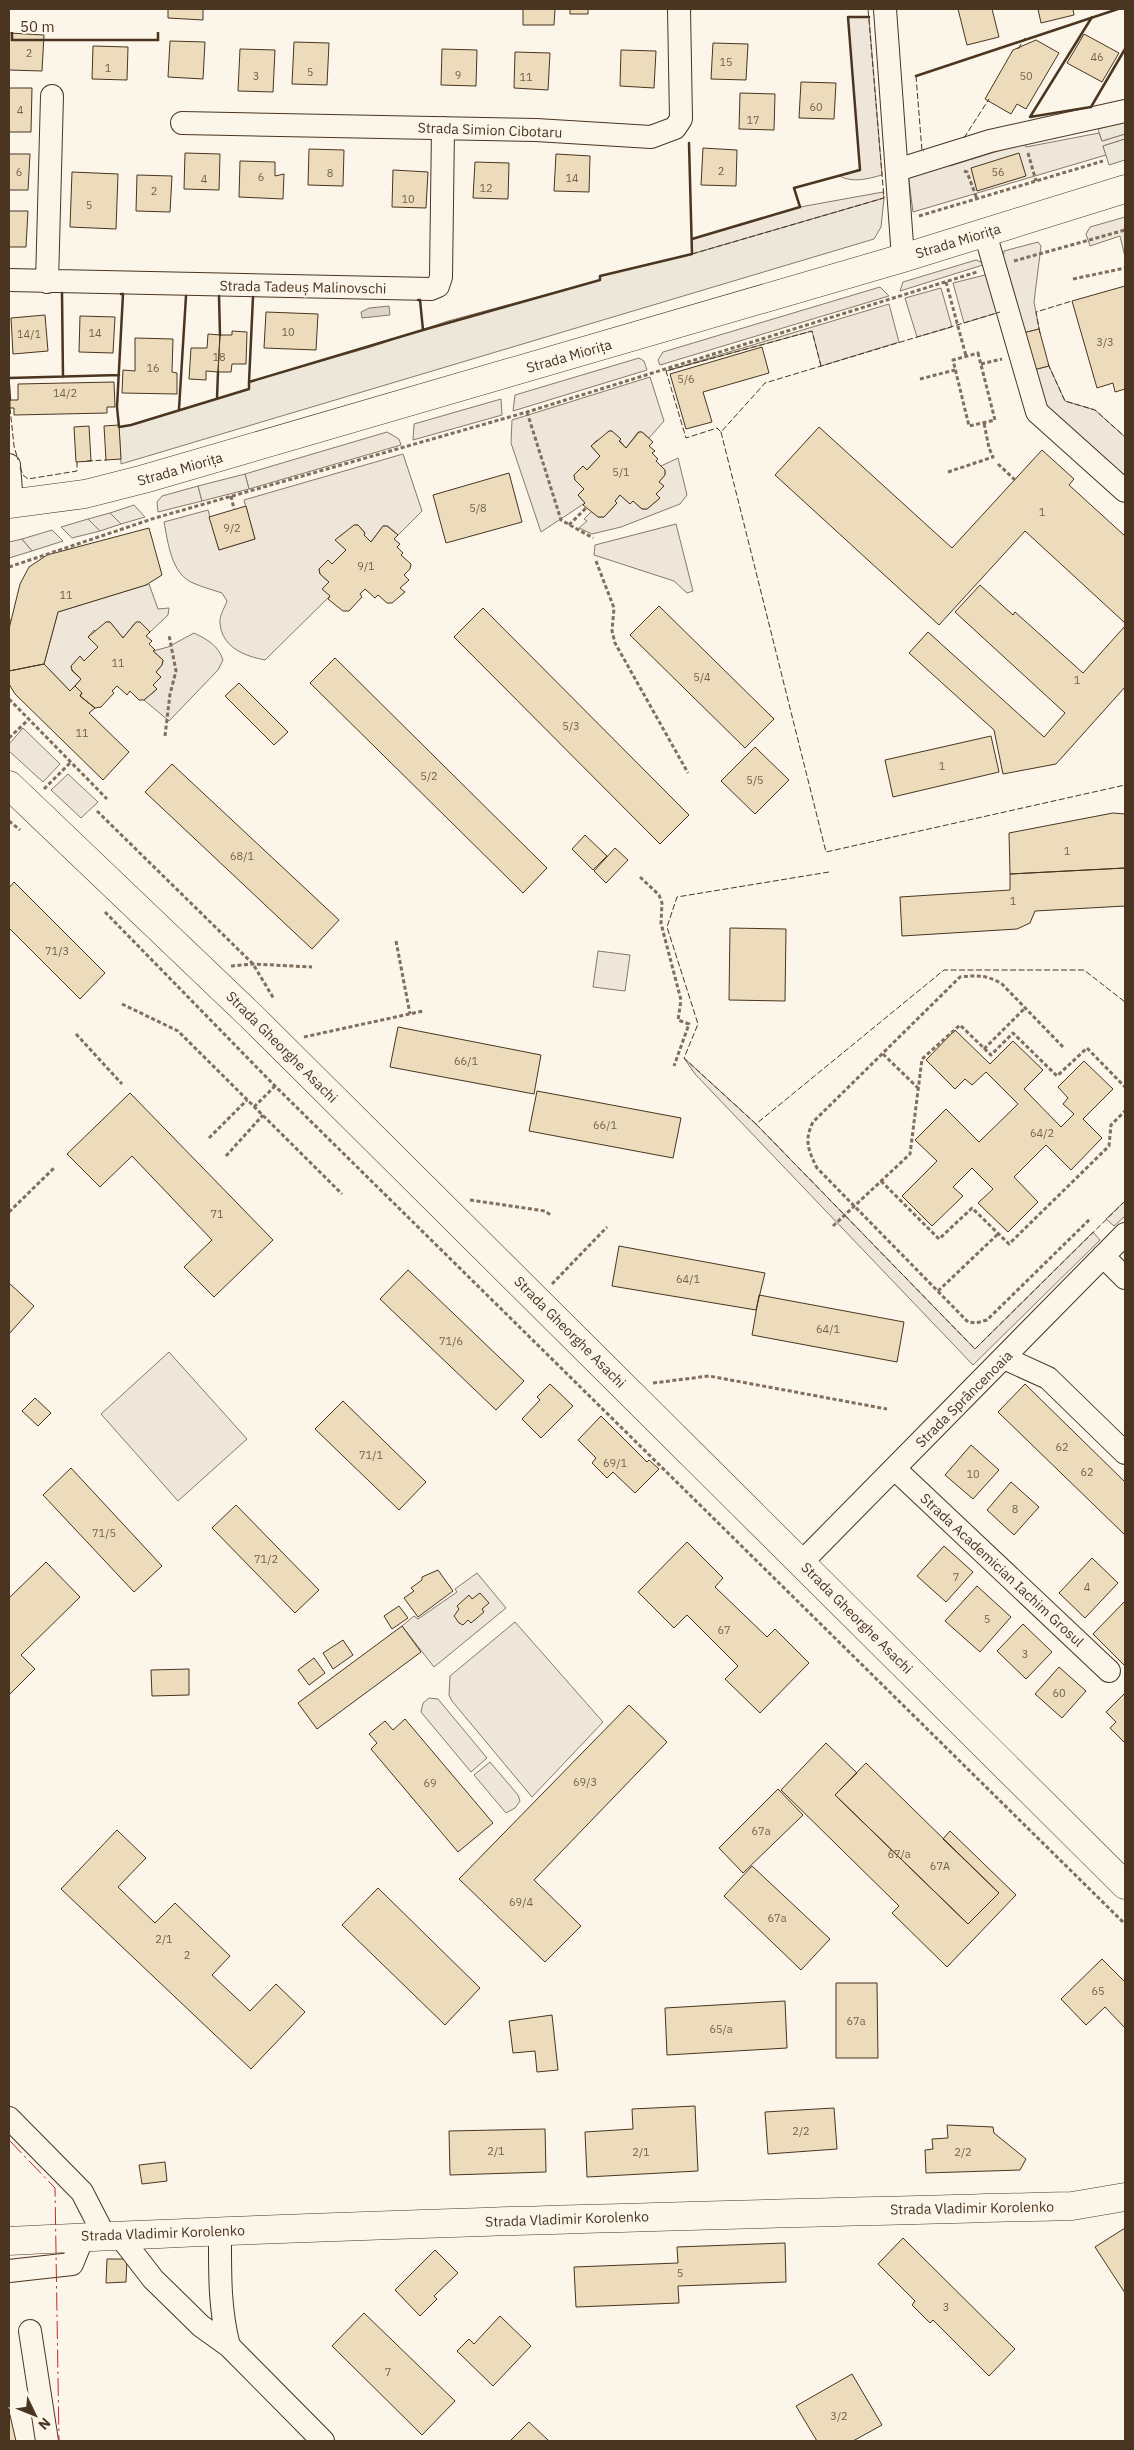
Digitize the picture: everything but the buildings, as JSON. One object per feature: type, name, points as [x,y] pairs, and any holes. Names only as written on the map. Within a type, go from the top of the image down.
[{"type":"main road","name":"Strada Miorița","points":[[10,504],[85,494],[144,479],[903,258],[1125,188]]},
{"type":"main road","name":"Strada Gheorghe Asachi","points":[[9,785],[178,944],[538,1299],[1125,1885]]},
{"type":"main road","name":"Strada Vladimir Korolenko","points":[[9,2241],[220,2231],[655,2216],[1072,2206],[1125,2197]]},
{"type":"street","name":"Strada Simion Cibotaru","points":[[182,123],[536,130],[651,137],[675,128],[681,119],[679,9]]},
{"type":"street","points":[[885,9],[903,258]]},
{"type":"street","points":[[47,282],[52,96]]},
{"type":"street","points":[[897,170],[990,141],[1125,111]]},
{"type":"street","name":"Strada Tadeuș Malinovschi","points":[[9,280],[431,289],[438,286],[441,276],[443,128]]},
{"type":"street","points":[[985,233],[1037,412],[1125,491]]},
{"type":"street","points":[[9,465],[10,504]]},
{"type":"street","name":"Strada Sprâncenoaia","points":[[802,1562],[1125,1234]]},
{"type":"street","points":[[1103,1256],[1125,1278]]},
{"type":"street","points":[[1004,1358],[1048,1378],[1125,1453]]},
{"type":"street","name":"Strada Academician Iachim Grosul","points":[[895,1469],[1109,1671]]},
{"type":"street","points":[[9,2118],[82,2192],[102,2236],[153,2279],[201,2326],[229,2346],[323,2441]]},
{"type":"street","points":[[220,2231],[220,2279],[224,2327],[229,2346]]},
{"type":"street","points":[[9,2271],[72,2264],[102,2236]]},
{"type":"street","points":[[30,2331],[47,2441]]},
{"type":"path","points":[[1022,134],[1036,181]]},
{"type":"path","points":[[938,157],[967,172],[977,199]]},
{"type":"path","points":[[900,222],[1103,161]]},
{"type":"path","points":[[9,567],[155,518],[527,412],[995,266],[1125,230]]},
{"type":"path","points":[[1073,279],[1125,268]]},
{"type":"path","points":[[946,282],[966,356]]},
{"type":"path","points":[[978,353],[995,420],[969,426],[953,360],[966,356],[978,353]]},
{"type":"path","points":[[920,380],[955,370]]},
{"type":"path","points":[[527,412],[561,520],[593,538]]},
{"type":"path","points":[[948,472],[994,458],[989,448],[984,423]]},
{"type":"path","points":[[998,464],[1015,480]]},
{"type":"path","points":[[231,496],[234,509]]},
{"type":"path","points":[[569,525],[586,508]]},
{"type":"path","points":[[596,560],[614,608],[612,631],[614,643],[688,773]]},
{"type":"path","points":[[164,736],[170,694],[176,671],[169,635]]},
{"type":"path","points":[[9,699],[107,799]]},
{"type":"path","points":[[9,738],[28,720]]},
{"type":"path","points":[[44,789],[70,763]]},
{"type":"path","points":[[96,811],[253,964],[274,999]]},
{"type":"path","points":[[9,821],[23,833]]},
{"type":"path","points":[[640,878],[661,898],[662,929],[681,1000],[678,1020],[690,1024],[674,1066]]},
{"type":"path","points":[[104,911],[275,1086],[1125,1924]]},
{"type":"path","points":[[396,941],[410,1014]]},
{"type":"path","points":[[225,966],[253,964],[312,967]]},
{"type":"path","points":[[1063,1048],[1002,984],[991,977],[974,975],[960,977],[813,1122],[807,1133],[806,1144],[817,1168],[968,1322],[976,1323],[986,1320],[1091,1218]]},
{"type":"path","points":[[122,1004],[178,1031],[342,1194]]},
{"type":"path","points":[[984,1049],[1025,1008]]},
{"type":"path","points":[[280,1045],[297,1039],[423,1012]]},
{"type":"path","points":[[833,1226],[910,1154],[922,1059],[960,1025],[991,1055],[1013,1033],[1057,1076],[1087,1048],[1125,1087]]},
{"type":"path","points":[[76,1034],[122,1084]]},
{"type":"path","points":[[883,1054],[918,1089]]},
{"type":"path","points":[[254,1107],[275,1086]]},
{"type":"path","points":[[209,1138],[247,1100]]},
{"type":"path","points":[[881,1181],[939,1239],[972,1208],[1009,1244],[1109,1146],[1111,1125],[1125,1111]]},
{"type":"path","points":[[226,1156],[263,1115]]},
{"type":"path","points":[[9,1212],[54,1168]]},
{"type":"path","points":[[461,1199],[545,1211],[552,1216]]},
{"type":"path","points":[[538,1299],[607,1227]]},
{"type":"path","points":[[938,1291],[998,1234]]},
{"type":"path","points":[[648,1384],[708,1376],[887,1409]]},
{"type":"shaded area","points":[[848,17],[869,17],[882,175],[860,180],[839,176],[860,169]]},
{"type":"shaded area","points":[[1125,121],[1125,134],[1102,141],[1098,129]]},
{"type":"shaded area","points":[[1099,133],[1102,141],[1125,134],[1125,139],[1103,146],[1106,155],[913,212],[908,173],[940,161],[950,166],[1024,143],[1026,147]]},
{"type":"shaded area","points":[[1125,139],[1125,160],[1109,165],[1103,146]]},
{"type":"shaded area","points":[[883,192],[884,198],[692,254],[692,239],[800,207]]},
{"type":"shaded area","points":[[884,198],[881,227],[874,239],[121,464],[119,427],[249,389],[249,382],[371,347],[448,321],[600,280],[600,276],[692,254]]},
{"type":"shaded area","points":[[1125,217],[1125,257],[1120,236],[1090,246],[1086,234],[1090,227]]},
{"type":"shaded area","points":[[1038,242],[1041,246],[1034,302],[1039,329],[1023,333],[1003,259],[1004,251]]},
{"type":"shaded area","points":[[976,260],[986,264],[900,291],[903,282]]},
{"type":"shaded area","points":[[989,274],[1000,312],[964,323],[953,283]]},
{"type":"shaded area","points":[[880,287],[889,296],[660,365],[658,360],[663,352]]},
{"type":"shaded area","points":[[941,288],[952,327],[917,337],[905,298]]},
{"type":"shaded area","points":[[889,304],[899,342],[821,366],[812,331],[666,371]]},
{"type":"shaded area","points":[[389,306],[390,315],[362,318],[361,312],[369,308]]},
{"type":"shaded area","points":[[639,358],[644,361],[647,370],[513,411],[515,395]]},
{"type":"shaded area","points":[[1049,366],[1065,401],[1095,410],[1125,437],[1125,484],[1045,411],[1033,370]]},
{"type":"shaded area","points":[[650,377],[664,421],[649,438],[642,432],[638,432],[626,448],[612,431],[609,431],[599,441],[597,440],[591,446],[600,456],[587,470],[583,466],[574,475],[575,480],[584,489],[578,495],[585,503],[541,532],[511,443],[512,420]]},
{"type":"shaded area","points":[[501,399],[502,415],[413,440],[414,424]]},
{"type":"shaded area","points":[[387,432],[399,439],[401,445],[249,489],[245,474]]},
{"type":"shaded area","points":[[403,454],[422,511],[398,535],[388,526],[383,526],[371,542],[358,525],[354,525],[344,535],[342,534],[336,540],[346,550],[332,564],[328,560],[319,569],[320,574],[329,582],[323,589],[330,596],[265,660],[242,653],[230,645],[225,639],[220,623],[227,601],[222,593],[193,583],[180,572],[175,565],[169,548],[164,522],[208,510],[219,550],[255,539],[244,500]]},
{"type":"shaded area","points":[[678,458],[687,495],[680,504],[621,527],[592,534],[579,528],[587,521],[584,519],[592,511],[598,517],[604,517],[617,503],[615,501],[620,495],[630,504],[633,501],[642,509],[647,509],[660,498],[656,494],[663,486],[659,482],[665,474],[665,470],[661,466]]},
{"type":"shaded area","points":[[245,474],[249,489],[202,501],[198,486]]},
{"type":"shaded area","points":[[198,486],[202,501],[158,512],[157,502],[162,496]]},
{"type":"shaded area","points":[[134,505],[145,517],[121,524],[110,513]]},
{"type":"shaded area","points":[[110,513],[121,524],[100,531],[88,519]]},
{"type":"shaded area","points":[[88,519],[100,531],[72,538],[61,527]]},
{"type":"shaded area","points":[[676,524],[693,591],[687,593],[674,581],[594,555],[595,545]]},
{"type":"shaded area","points":[[52,530],[63,541],[32,551],[22,539]]},
{"type":"shaded area","points":[[22,539],[32,551],[9,558],[9,542]]},
{"type":"shaded area","points":[[149,584],[158,609],[169,608],[168,615],[150,632],[139,622],[135,623],[123,638],[110,622],[106,622],[96,632],[94,630],[88,637],[98,647],[84,661],[80,657],[71,666],[72,671],[81,679],[70,691],[44,664],[58,612]]},
{"type":"shaded area","points":[[194,633],[212,644],[218,650],[223,660],[218,670],[169,721],[144,700],[157,689],[153,685],[156,672],[162,665],[163,660],[153,651],[168,647]]},
{"type":"shaded area","points":[[23,728],[60,764],[43,782],[9,751],[9,744]]},
{"type":"shaded area","points":[[68,774],[98,802],[81,818],[51,790]]},
{"type":"shaded area","points":[[598,951],[630,955],[625,991],[593,987]]},
{"type":"shaded area","points":[[684,1058],[756,1124],[975,1349],[1093,1232],[1100,1240],[973,1365],[695,1074]]},
{"type":"shaded area","points":[[1125,1201],[1125,1216],[1114,1226],[1106,1219]]},
{"type":"shaded area","points":[[169,1352],[247,1439],[178,1501],[101,1414]]},
{"type":"shaded area","points":[[477,1573],[506,1608],[434,1667],[402,1626],[414,1616],[418,1619],[457,1592],[455,1589]]},
{"type":"shaded area","points":[[515,1622],[603,1722],[532,1797],[449,1695],[450,1676]]},
{"type":"shaded area","points":[[429,1698],[438,1699],[487,1758],[471,1772],[421,1712],[423,1703]]},
{"type":"shaded area","points":[[490,1762],[518,1795],[520,1801],[515,1808],[506,1813],[474,1775]]},
{"type":"fence","points":[[692,254],[884,198],[868,9]]},
{"type":"fence","points":[[1018,49],[1025,38]]},
{"type":"fence","points":[[916,76],[922,151],[924,151]]},
{"type":"fence","points":[[964,138],[989,99]]},
{"type":"fence","points":[[1040,333],[1036,312],[1072,301]]},
{"type":"fence","points":[[821,366],[812,331],[666,371],[686,438],[717,428],[721,432],[765,383],[1000,312]]},
{"type":"fence","points":[[1048,364],[1065,401],[1095,410],[1125,437]]},
{"type":"fence","points":[[10,408],[14,446],[18,460]]},
{"type":"fence","points":[[721,432],[826,852],[1125,785]]},
{"type":"fence","points":[[87,461],[107,460]]},
{"type":"fence","points":[[20,467],[23,475],[28,479],[77,471],[77,462]]},
{"type":"fence","points":[[829,872],[677,897],[667,927],[698,1024],[684,1058],[756,1124],[944,970],[1084,970],[1125,1002]]},
{"type":"fence","points":[[756,1124],[975,1349],[1125,1201]]},
{"type":"wall","points":[[916,76],[1118,9]]},
{"type":"wall","points":[[692,239],[800,207],[794,188],[860,170],[848,17],[869,17]]},
{"type":"wall","points":[[1092,17],[1030,117],[1091,107],[1125,49]]},
{"type":"wall","points":[[423,330],[600,280],[600,276],[692,254],[689,143]]},
{"type":"wall","points":[[62,293],[63,377]]},
{"type":"wall","points":[[119,427],[117,407],[123,294],[121,294]]},
{"type":"wall","points":[[179,409],[186,296]]},
{"type":"wall","points":[[219,296],[220,335]]},
{"type":"wall","points":[[249,382],[253,297]]},
{"type":"wall","points":[[119,427],[249,389],[249,382],[423,330],[420,300],[418,300]]},
{"type":"wall","points":[[217,398],[218,372]]},
{"type":"wall","points":[[9,378],[119,375]]},
{"type":"wall","points":[[9,385],[10,400]]},
{"type":"power","points":[[9,2140],[55,2188],[59,2441]]}]
